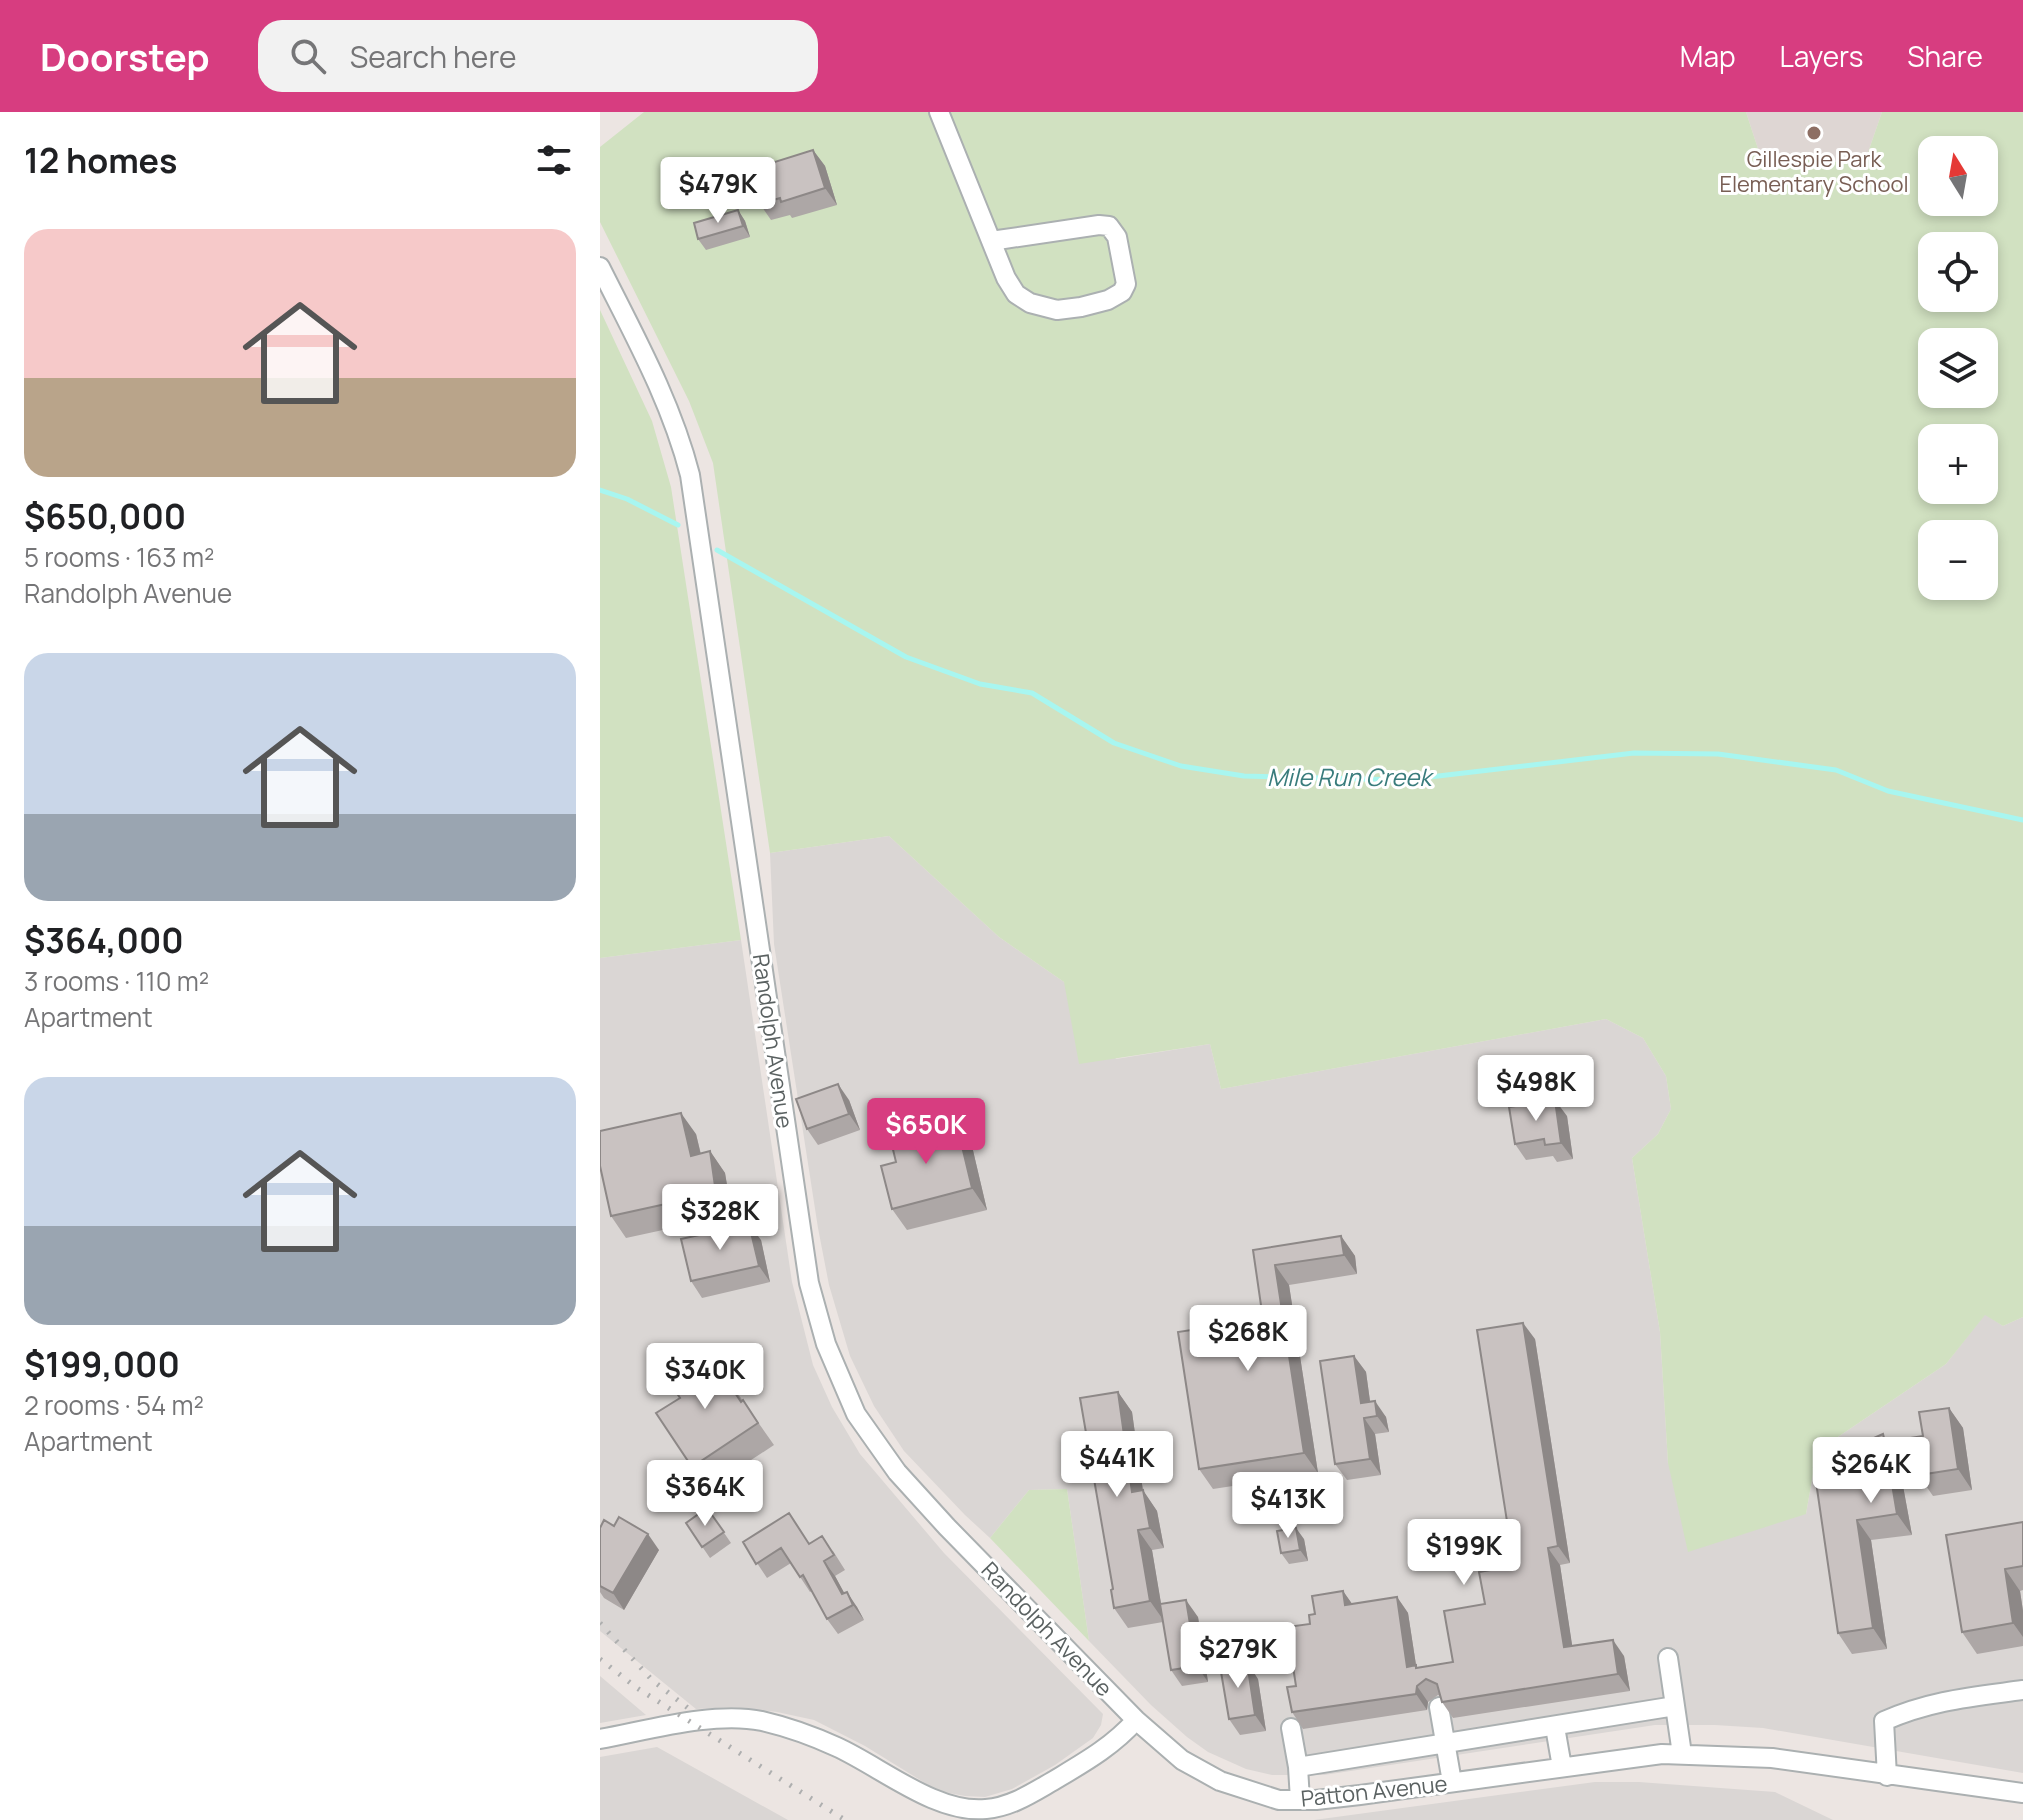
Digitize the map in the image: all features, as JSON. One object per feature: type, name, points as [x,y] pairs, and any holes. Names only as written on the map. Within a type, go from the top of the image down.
[{"type":"street","points":[[939,112],[991,241],[1006,278],[1016,294],[1030,303],[1057,310],[1108,300],[1122,292],[1126,284],[1117,237],[1109,226],[991,241]]},
{"type":"street","name":"Randolph Avenue","points":[[600,267],[659,383],[690,475],[809,1283],[826,1344],[856,1414],[897,1472],[1136,1720]]},
{"type":"street","points":[[1668,1658],[1682,1754]]},
{"type":"street","points":[[1887,1776],[1884,1721],[1935,1702],[2023,1690]]},
{"type":"street","points":[[1298,1767],[1675,1706]]},
{"type":"street","points":[[1439,1707],[1452,1782]]},
{"type":"street","points":[[600,1739],[705,1721],[761,1721],[838,1747],[937,1800],[962,1808],[986,1810],[1013,1803],[1063,1774],[1117,1741],[1136,1720]]},
{"type":"street","name":"Patton Avenue","points":[[1136,1720],[1182,1760],[1220,1781],[1279,1800],[1346,1797],[1662,1754],[1772,1758],[2023,1793]]},
{"type":"street","points":[[1555,1727],[1562,1767]]},
{"type":"street","points":[[1291,1728],[1300,1800]]},
{"type":"shaded area","name":"Gillespie Park Elementary School","points":[[1746,112],[1882,112],[1864,164],[1760,155]]},
{"type":"shaded area","points":[[889,836],[999,937],[1064,982],[1116,1059],[1210,1044],[1221,1089],[1606,1019],[1643,1038],[1666,1076],[1671,1109],[1658,1134],[1632,1158],[1660,1332],[1668,1463],[1806,1514],[1817,1451],[1946,1364],[1985,1314],[2003,1326],[2023,1317],[2023,1773],[1763,1728],[1715,1725],[1655,1725],[1324,1775],[1272,1775],[1246,1769],[1208,1752],[1187,1737],[1089,1641],[1067,1489],[1029,1490],[990,1538],[904,1451],[874,1406],[850,1356],[829,1285],[818,1228],[774,944],[770,853]]},
{"type":"shaded area","points":[[741,940],[792,1282],[813,1365],[832,1407],[860,1454],[944,1553],[1103,1714],[1093,1738],[1055,1765],[1012,1789],[985,1797],[938,1791],[865,1746],[814,1720],[733,1707],[696,1709],[600,1631],[600,958]]},
{"type":"shaded area","points":[[600,1676],[646,1715],[600,1723]]},
{"type":"shaded area","points":[[657,1747],[788,1820],[600,1820],[600,1757]]},
{"type":"shaded area","points":[[1595,1782],[1639,1782],[1775,1792],[1833,1820],[1314,1820]]},
{"type":"green space","points":[[644,112],[1746,112],[1760,155],[1864,164],[1882,112],[2023,112],[2023,1317],[2003,1326],[1985,1315],[1946,1364],[1817,1451],[1806,1514],[1688,1552],[1668,1463],[1660,1332],[1632,1158],[1658,1134],[1671,1109],[1666,1076],[1643,1038],[1606,1019],[1221,1089],[1210,1044],[1079,1064],[1064,982],[999,937],[889,836],[770,853],[713,463],[689,401],[600,222],[600,147]]},
{"type":"green space","points":[[600,310],[652,421],[671,487],[741,940],[600,958]]},
{"type":"green space","points":[[1067,1489],[1089,1641],[990,1538],[1029,1490]]},
{"type":"building","points":[[813,150],[825,188],[781,202],[780,198],[760,204],[749,170]]},
{"type":"building","points":[[738,210],[743,226],[698,239],[694,223]]},
{"type":"building","points":[[838,1084],[849,1114],[807,1129],[796,1099]]},
{"type":"building","points":[[1555,1100],[1561,1143],[1545,1145],[1544,1139],[1515,1144],[1509,1107]]},
{"type":"building","points":[[681,1113],[691,1156],[710,1151],[716,1193],[611,1216],[600,1166],[600,1131]]},
{"type":"building","points":[[956,1121],[972,1188],[892,1209],[881,1166],[896,1162],[890,1137]]},
{"type":"building","points":[[749,1224],[759,1266],[691,1281],[681,1239]]},
{"type":"building","points":[[1341,1236],[1344,1255],[1275,1265],[1304,1453],[1199,1469],[1178,1332],[1263,1319],[1253,1250]]},
{"type":"building","points":[[1523,1323],[1558,1546],[1548,1548],[1564,1647],[1613,1640],[1618,1674],[1442,1702],[1437,1684],[1426,1679],[1417,1686],[1416,1694],[1292,1712],[1287,1687],[1296,1686],[1287,1627],[1310,1624],[1309,1615],[1315,1614],[1312,1596],[1343,1591],[1345,1605],[1397,1597],[1407,1667],[1416,1665],[1416,1668],[1453,1662],[1444,1611],[1485,1604],[1479,1572],[1514,1566],[1477,1330]]},
{"type":"building","points":[[705,1347],[758,1423],[692,1467],[656,1413],[680,1398],[671,1384],[692,1371],[685,1360]]},
{"type":"building","points":[[1354,1356],[1361,1403],[1375,1401],[1377,1416],[1364,1418],[1370,1459],[1335,1464],[1320,1361]]},
{"type":"building","points":[[1118,1392],[1132,1492],[1143,1490],[1150,1528],[1138,1530],[1150,1601],[1114,1608],[1080,1398]]},
{"type":"building","points":[[1949,1408],[1958,1469],[1919,1475],[1917,1462],[1889,1466],[1897,1514],[1857,1520],[1873,1628],[1838,1633],[1814,1468],[1844,1463],[1842,1452],[1883,1434],[1885,1442],[1923,1436],[1919,1412]]},
{"type":"building","points":[[707,1508],[724,1532],[702,1547],[686,1523]]},
{"type":"building","points":[[789,1513],[809,1544],[822,1536],[834,1555],[824,1561],[842,1594],[847,1592],[853,1605],[827,1619],[803,1575],[800,1577],[781,1548],[756,1564],[743,1542]]},
{"type":"building","points":[[619,1517],[648,1534],[613,1593],[600,1586],[600,1528],[604,1520],[614,1526]]},
{"type":"building","points":[[2023,1522],[2023,1566],[2005,1569],[2013,1623],[1962,1632],[1946,1535]]},
{"type":"building","points":[[1296,1528],[1300,1550],[1281,1553],[1277,1531]]},
{"type":"building","points":[[1186,1600],[1197,1666],[1171,1670],[1160,1604]]},
{"type":"building","points":[[1247,1662],[1255,1715],[1229,1719],[1220,1666]]},
{"type":"waterway","name":"Mile Run Creek","points":[[600,490],[627,499],[678,525]]},
{"type":"waterway","name":"Mile Run Creek","points":[[717,550],[906,657],[980,684],[1032,693],[1114,743],[1181,766],[1244,776],[1404,780],[1634,753],[1718,754],[1836,770],[1888,791],[2023,820]]},
{"type":"railway","points":[[600,1623],[652,1680],[693,1712]]},
{"type":"railway","points":[[600,1659],[637,1688],[845,1820]]},
{"type":"place","name":"Gillespie Park Elementary School","points":[[1814,133]]}]
